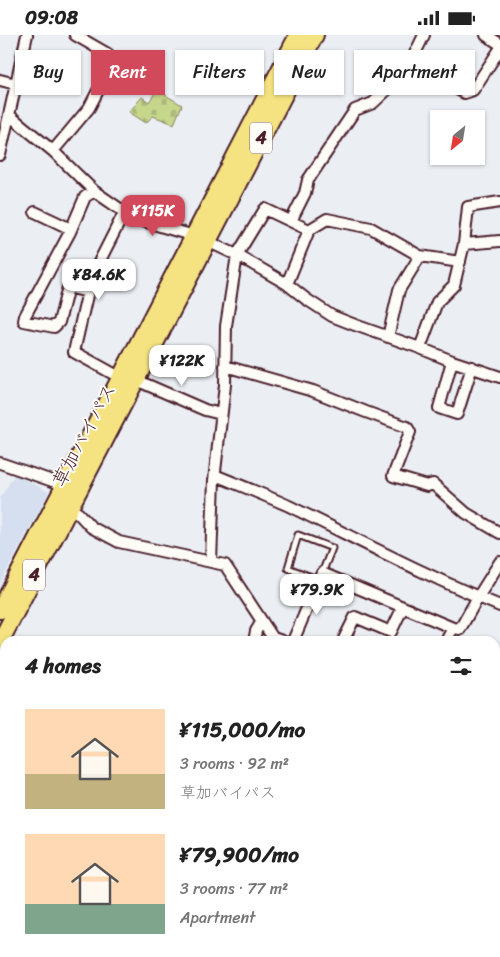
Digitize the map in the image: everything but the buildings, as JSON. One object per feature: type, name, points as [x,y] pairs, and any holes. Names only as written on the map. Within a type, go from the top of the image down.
[{"type":"highway","name":"草加バイパス","points":[[201,239],[298,35]]},
{"type":"highway","name":"草加バイパス","points":[[3,636],[62,506],[201,239],[315,35]]},
{"type":"highway","name":"草加バイパス","points":[[0,610],[62,506],[64,485],[128,379]]},
{"type":"street","points":[[24,50],[27,35]]},
{"type":"street","points":[[53,151],[89,108],[112,64],[108,54],[75,35]]},
{"type":"street","points":[[291,221],[305,193],[308,180],[355,110],[372,103],[406,72],[424,35]]},
{"type":"street","points":[[486,35],[500,45]]},
{"type":"street","points":[[475,87],[500,49]]},
{"type":"street","points":[[0,79],[15,84]]},
{"type":"street","points":[[0,155],[15,88]]},
{"type":"street","points":[[9,115],[53,151],[94,191],[133,218],[201,239],[236,255],[287,284],[332,316],[500,377]]},
{"type":"street","points":[[88,292],[68,287],[59,322],[54,327],[24,321],[71,229],[85,197],[94,191]]},
{"type":"street","points":[[420,348],[438,302],[454,285],[464,244],[468,207],[500,202]]},
{"type":"street","points":[[211,561],[215,475],[225,385],[226,326],[236,255],[265,209],[309,230]]},
{"type":"street","points":[[35,212],[71,229]]},
{"type":"street","points":[[124,213],[91,278],[74,352],[128,379],[205,410],[222,414]]},
{"type":"street","points":[[287,284],[309,230],[327,219],[371,227],[420,256],[460,262]]},
{"type":"street","points":[[464,244],[500,241]]},
{"type":"street","points":[[388,337],[399,290],[420,256]]},
{"type":"street","points":[[452,361],[439,409],[457,414],[472,367]]},
{"type":"street","points":[[225,365],[313,391],[407,427],[410,432],[393,476],[427,486],[433,484],[466,513],[499,530]]},
{"type":"street","points":[[0,463],[64,485]]},
{"type":"street","points":[[215,475],[287,505],[362,543],[500,606]]},
{"type":"street","points":[[62,506],[78,513],[90,527],[119,543],[225,565],[272,636]]},
{"type":"street","points":[[295,636],[320,577],[460,629],[478,597],[496,578],[500,562]]},
{"type":"street","points":[[346,636],[355,617],[391,632],[403,607]]},
{"type":"street","points":[[255,636],[262,621]]},
{"type":"street","points":[[449,636],[453,628]]},
{"type":"lane","points":[[298,535],[332,547],[320,577],[288,568],[298,535]]},
{"type":"shaded area","points":[[15,474],[49,492],[0,584],[0,498]]},
{"type":"green space","points":[[154,95],[165,95],[182,105],[174,124],[153,116],[146,123],[129,112],[142,97],[149,102]]}]
